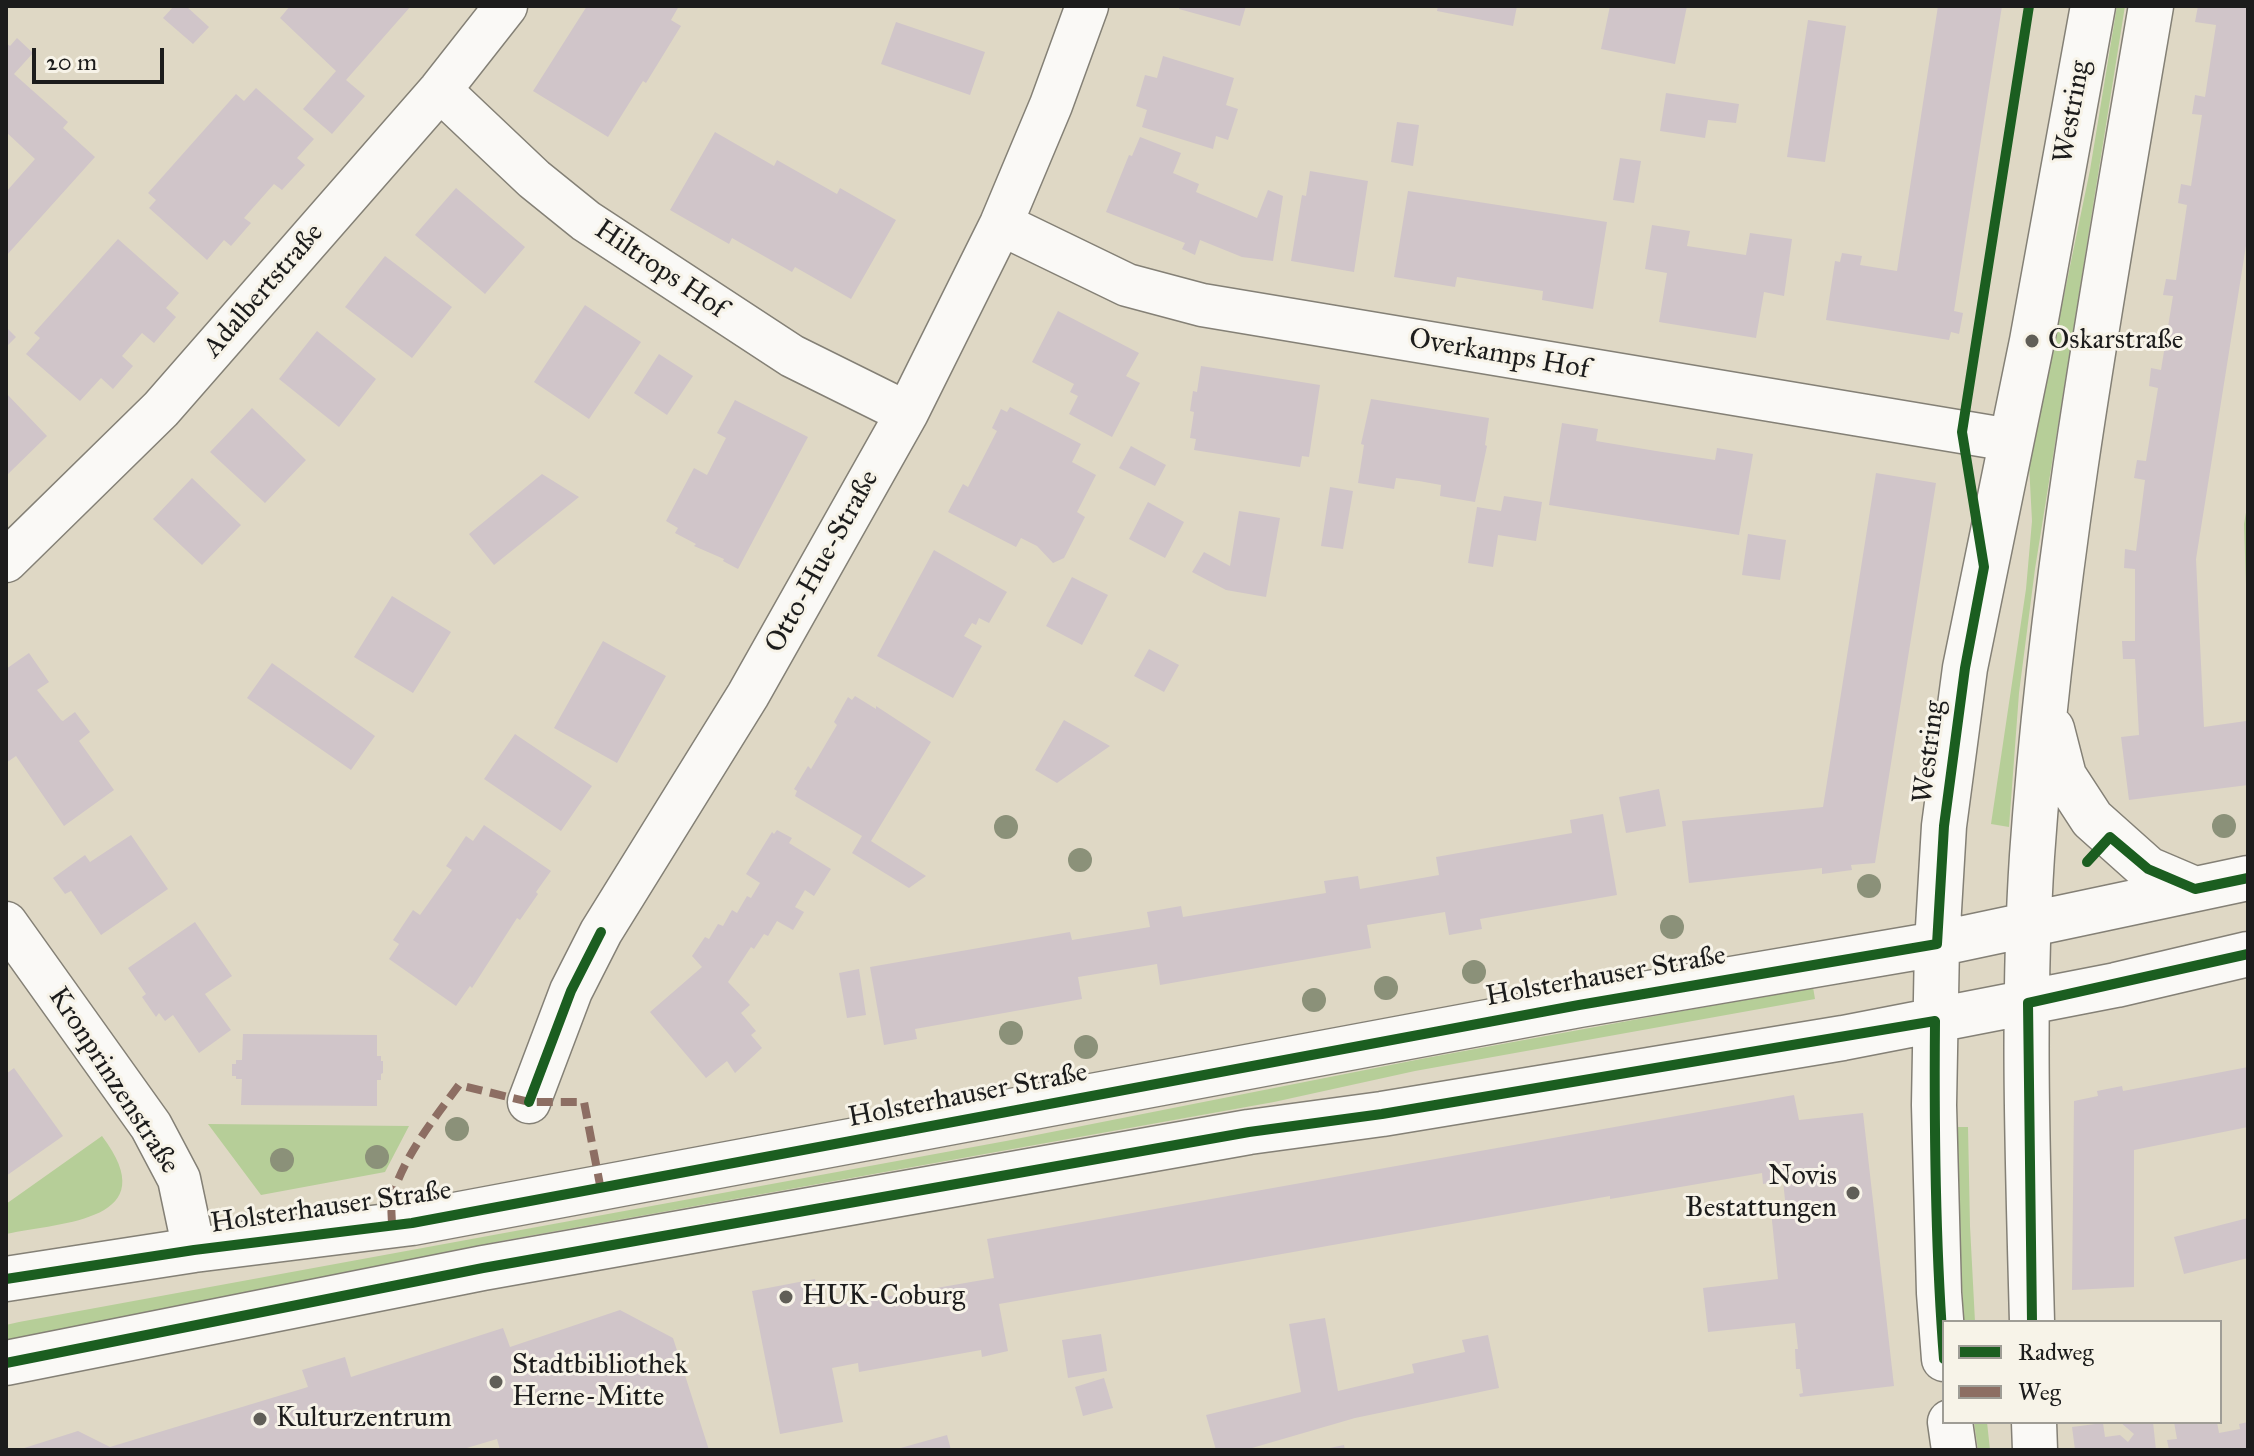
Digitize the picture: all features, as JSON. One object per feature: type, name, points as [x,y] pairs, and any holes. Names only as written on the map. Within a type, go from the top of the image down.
[{"type":"main road","name":"Westring","points":[[1942,1320],[1935,1178],[1935,1021],[1944,826],[1965,668],[2032,341],[2093,6]]},
{"type":"main road","points":[[2032,1320],[2028,1003],[2032,858],[2045,704],[2077,443],[2151,6]]},
{"type":"main road","points":[[2045,704],[2064,776],[2092,819],[2148,869],[2195,889]]},
{"type":"main road","name":"Holsterhauser Straße","points":[[6,1279],[194,1250],[412,1223],[1534,1013],[1937,944],[2248,878]]},
{"type":"main road","points":[[6,1363],[483,1268],[1233,1134],[1460,1101],[1935,1021],[2248,954]]},
{"type":"main road","points":[[1950,1424],[1954,1450]]},
{"type":"main road","points":[[2034,1424],[2035,1450]]},
{"type":"street","name":"Adalbertstraße","points":[[6,561],[161,409],[440,90],[506,6]]},
{"type":"street","name":"Otto-Hue-Straße","points":[[529,1102],[571,991],[601,932],[748,695],[907,413],[1001,224],[1051,105],[1087,6]]},
{"type":"street","name":"Hiltrops Hof","points":[[440,90],[534,179],[586,221],[792,356],[907,413]]},
{"type":"street","name":"Overkamps Hof","points":[[1001,224],[1127,285],[1202,305],[2010,440]]},
{"type":"street","name":"Kronprinzenstraße","points":[[6,923],[151,1126],[179,1179],[194,1250]]},
{"type":"green space","points":[[2117,6],[2125,6],[2035,569],[2019,693],[2009,827],[1991,824],[2026,589],[2032,521],[2029,464],[2090,170]]},
{"type":"green space","points":[[2248,501],[2248,644],[2244,524]]},
{"type":"green space","points":[[1813,987],[1815,999],[1415,1071],[1274,1102],[501,1241],[320,1281],[6,1343],[6,1325],[19,1322],[1006,1141],[1426,1058]]},
{"type":"green space","points":[[208,1124],[409,1126],[385,1172],[261,1195]]},
{"type":"green space","points":[[1957,1127],[1968,1127],[1975,1320],[1964,1320]]},
{"type":"green space","points":[[102,1136],[119,1164],[122,1185],[115,1201],[100,1212],[79,1220],[6,1234],[6,1204]]},
{"type":"green space","points":[[1974,1424],[1987,1424],[1990,1450],[1978,1450]]},
{"type":"building","points":[[174,6],[186,6],[209,27],[193,44],[163,18]]},
{"type":"building","points":[[290,6],[411,6],[346,80],[365,96],[332,134],[303,109],[336,71],[280,18]]},
{"type":"building","points":[[587,6],[679,6],[671,20],[681,26],[608,137],[533,91]]},
{"type":"building","points":[[1180,6],[1246,6],[1240,26],[1179,9]]},
{"type":"building","points":[[1438,6],[1517,6],[1513,26],[1437,11]]},
{"type":"building","points":[[1610,6],[1687,6],[1675,64],[1601,49]]},
{"type":"building","points":[[1938,6],[2002,6],[1954,311],[1963,313],[1959,334],[1951,332],[1949,340],[1826,320],[1835,261],[1840,262],[1842,253],[1862,256],[1860,265],[1897,271]]},
{"type":"building","points":[[2198,6],[2248,6],[2248,233],[2196,559],[2204,727],[2246,721],[2248,785],[2129,800],[2121,737],[2139,735],[2135,659],[2123,659],[2122,641],[2135,641],[2135,569],[2124,568],[2125,549],[2136,551],[2145,480],[2134,478],[2137,460],[2146,461],[2158,388],[2149,386],[2151,368],[2161,370],[2173,296],[2163,295],[2166,279],[2176,280],[2187,205],[2178,203],[2181,184],[2191,186],[2202,115],[2192,114],[2195,95],[2205,97],[2216,25],[2195,22]]},
{"type":"building","points":[[1808,20],[1846,26],[1825,162],[1787,157]]},
{"type":"building","points":[[896,22],[985,52],[970,95],[881,64]]},
{"type":"building","points":[[17,38],[33,53],[14,74],[68,122],[63,128],[95,157],[6,256],[6,192],[35,159],[6,132],[6,43],[10,46]]},
{"type":"building","points":[[1163,56],[1234,78],[1226,105],[1238,109],[1228,140],[1216,136],[1213,149],[1142,127],[1147,110],[1136,106],[1145,75],[1157,78]]},
{"type":"building","points":[[256,88],[314,139],[297,158],[305,165],[282,190],[274,184],[244,218],[251,223],[231,246],[224,240],[207,260],[149,208],[156,200],[148,193],[236,94],[244,101]]},
{"type":"building","points":[[1666,93],[1739,104],[1736,123],[1708,120],[1705,138],[1660,131]]},
{"type":"building","points":[[1397,122],[1419,125],[1413,166],[1391,162]]},
{"type":"building","points":[[715,132],[774,166],[777,160],[837,194],[840,188],[896,220],[851,299],[795,267],[792,272],[732,238],[729,244],[670,210]]},
{"type":"building","points":[[1140,137],[1181,153],[1173,173],[1199,184],[1196,192],[1257,218],[1268,190],[1283,196],[1273,261],[1242,257],[1200,240],[1195,255],[1182,249],[1185,243],[1106,212],[1129,155],[1132,156]]},
{"type":"building","points":[[1620,158],[1641,161],[1634,203],[1613,200]]},
{"type":"building","points":[[1310,171],[1368,181],[1354,272],[1291,261],[1302,195],[1306,196]]},
{"type":"building","points":[[456,188],[525,247],[485,294],[415,235]]},
{"type":"building","points":[[1408,191],[1607,222],[1593,309],[1542,300],[1543,291],[1457,277],[1455,287],[1394,277]]},
{"type":"building","points":[[1652,225],[1690,231],[1687,246],[1746,255],[1750,233],[1792,239],[1784,296],[1764,292],[1756,338],[1659,322],[1667,273],[1645,269]]},
{"type":"building","points":[[118,239],[179,293],[166,308],[176,317],[154,343],[142,333],[122,356],[133,366],[113,389],[101,378],[80,401],[26,354],[40,338],[34,333]]},
{"type":"building","points":[[385,256],[452,307],[412,358],[345,307]]},
{"type":"building","points":[[585,305],[641,342],[589,419],[534,382]]},
{"type":"building","points":[[1058,311],[1139,353],[1126,376],[1140,383],[1112,437],[1069,414],[1078,396],[1070,392],[1074,384],[1032,362]]},
{"type":"building","points":[[6,327],[16,337],[6,347]]},
{"type":"building","points":[[317,331],[376,379],[339,427],[279,379]]},
{"type":"building","points":[[659,354],[693,376],[667,415],[634,393]]},
{"type":"building","points":[[1201,366],[1320,385],[1309,457],[1302,456],[1300,467],[1194,450],[1196,439],[1190,438],[1194,412],[1190,411]]},
{"type":"building","points":[[6,393],[47,436],[6,476]]},
{"type":"building","points":[[1371,399],[1489,418],[1487,446],[1475,502],[1440,496],[1441,485],[1419,481],[1396,478],[1394,489],[1358,483],[1364,445],[1361,444]]},
{"type":"building","points":[[735,400],[808,437],[738,569],[694,546],[696,544],[675,533],[678,528],[666,521],[694,468],[707,475],[726,438],[717,433]]},
{"type":"building","points":[[1010,407],[1081,444],[1072,462],[1096,475],[1077,512],[1085,517],[1064,558],[1053,563],[1037,546],[1021,538],[1016,547],[948,512],[963,484],[968,487],[997,431],[992,428],[1001,409],[1007,412]]},
{"type":"building","points":[[252,408],[306,460],[265,503],[210,452]]},
{"type":"building","points":[[1562,423],[1598,429],[1596,441],[1656,451],[1715,460],[1717,448],[1753,454],[1739,535],[1549,505]]},
{"type":"building","points":[[1131,446],[1166,465],[1155,486],[1119,468]]},
{"type":"building","points":[[1876,473],[1936,483],[1875,863],[1851,865],[1852,870],[1822,874],[1822,868],[1689,883],[1682,821],[1823,807]]},
{"type":"building","points":[[542,474],[579,497],[494,565],[469,534]]},
{"type":"building","points":[[192,478],[241,525],[202,565],[153,519]]},
{"type":"building","points":[[1330,487],[1353,491],[1343,549],[1321,546]]},
{"type":"building","points":[[1504,496],[1542,502],[1536,541],[1498,535],[1493,567],[1468,563],[1477,507],[1501,511]]},
{"type":"building","points":[[1148,502],[1184,522],[1165,558],[1129,539]]},
{"type":"building","points":[[1239,511],[1280,518],[1266,597],[1226,590],[1192,572],[1204,552],[1230,566]]},
{"type":"building","points":[[1748,534],[1786,540],[1780,580],[1742,575]]},
{"type":"building","points":[[934,550],[1007,592],[989,623],[979,618],[964,636],[982,646],[953,698],[877,656]]},
{"type":"building","points":[[1072,577],[1108,595],[1082,645],[1046,626]]},
{"type":"building","points":[[392,596],[451,632],[413,693],[354,657]]},
{"type":"building","points":[[603,641],[666,676],[617,763],[554,728]]},
{"type":"building","points":[[1149,649],[1179,665],[1164,692],[1134,676]]},
{"type":"building","points":[[29,653],[49,682],[37,690],[61,720],[75,712],[90,732],[79,741],[114,790],[64,826],[16,756],[6,763],[6,669]]},
{"type":"building","points":[[272,663],[375,736],[351,770],[247,698]]},
{"type":"building","points":[[855,696],[931,742],[871,841],[926,876],[909,888],[852,853],[862,836],[795,796],[797,791],[794,789],[808,766],[811,769],[837,725],[834,722],[848,697],[852,700]]},
{"type":"building","points":[[1064,720],[1110,746],[1057,783],[1035,770]]},
{"type":"building","points":[[515,734],[592,786],[561,831],[484,779]]},
{"type":"building","points":[[1659,789],[1666,826],[1626,833],[1619,797]]},
{"type":"building","points":[[1603,814],[1617,895],[1480,919],[1482,929],[1449,935],[1445,912],[1367,925],[1371,948],[1160,985],[1157,964],[1078,977],[1082,999],[915,1029],[917,1039],[884,1045],[870,967],[1070,932],[1072,940],[1150,927],[1147,912],[1181,906],[1183,917],[1326,893],[1324,881],[1358,876],[1360,889],[1439,875],[1436,857],[1572,833],[1570,820]]},
{"type":"building","points":[[484,825],[551,871],[520,920],[517,918],[472,988],[470,986],[456,1006],[389,959],[399,944],[393,940],[413,910],[420,915],[452,870],[446,866],[466,836],[473,841]]},
{"type":"building","points":[[777,830],[792,838],[789,843],[831,869],[814,896],[805,890],[795,907],[804,912],[793,930],[777,921],[768,936],[764,934],[754,949],[751,947],[728,982],[750,1005],[741,1013],[756,1031],[751,1035],[762,1048],[735,1073],[727,1061],[706,1078],[650,1012],[702,967],[692,956],[705,937],[709,939],[718,924],[723,926],[732,910],[737,913],[747,896],[751,898],[760,883],[746,874],[772,832],[774,834]]},
{"type":"building","points":[[131,835],[168,889],[101,935],[71,891],[65,894],[53,878],[85,855],[90,862]]},
{"type":"building","points":[[195,922],[232,976],[205,994],[231,1030],[199,1053],[173,1015],[165,1021],[159,1013],[156,1017],[142,997],[146,994],[128,968]]},
{"type":"building","points":[[859,969],[866,1015],[847,1018],[839,973]]},
{"type":"building","points":[[243,1034],[377,1035],[377,1056],[381,1056],[383,1061],[383,1073],[381,1080],[377,1080],[377,1106],[241,1105],[242,1079],[232,1076],[232,1064],[242,1060]]},
{"type":"building","points":[[2248,1067],[2248,1127],[2134,1150],[2134,1287],[2072,1290],[2074,1101],[2098,1096],[2097,1091],[2122,1086],[2123,1091]]},
{"type":"building","points":[[14,1068],[63,1136],[6,1176],[6,1074]]},
{"type":"building","points":[[1794,1095],[1799,1120],[1863,1113],[1894,1386],[1800,1397],[1799,1394],[1803,1393],[1800,1369],[1796,1369],[1795,1349],[1798,1349],[1795,1323],[1708,1332],[1703,1288],[1778,1279],[1771,1211],[1786,1209],[1783,1181],[1763,1184],[1762,1173],[1610,1199],[1610,1196],[999,1304],[1008,1351],[982,1357],[981,1350],[859,1372],[858,1363],[832,1368],[843,1422],[780,1434],[752,1291],[815,1279],[821,1308],[994,1278],[987,1239]]},
{"type":"building","points":[[2248,1218],[2248,1258],[2184,1274],[2174,1237]]},
{"type":"building","name":"Stadtbibliothek Herne-Mitte","points":[[620,1310],[673,1338],[709,1450],[500,1450],[497,1439],[460,1450],[18,1450],[78,1431],[110,1447],[308,1387],[302,1370],[345,1357],[351,1377],[503,1328],[510,1347]]},
{"type":"building","points":[[1325,1318],[1338,1391],[1414,1373],[1412,1364],[1465,1352],[1462,1340],[1488,1335],[1499,1388],[1355,1418],[1245,1450],[1216,1450],[1206,1415],[1301,1392],[1289,1324]]},
{"type":"building","points":[[1101,1334],[1107,1371],[1068,1378],[1062,1340]]},
{"type":"building","points":[[1104,1378],[1113,1408],[1083,1416],[1075,1387]]},
{"type":"building","points":[[2248,1422],[2248,1450],[2169,1450],[2167,1440],[2177,1439],[2174,1424],[2217,1424],[2219,1433],[2240,1429],[2239,1424]]},
{"type":"building","points":[[2103,1424],[2105,1437],[2120,1435],[2128,1442],[2134,1434],[2122,1424],[2153,1424],[2156,1450],[2075,1450],[2072,1427]]},
{"type":"building","points":[[947,1435],[951,1450],[897,1450],[897,1449]]},
{"type":"building","points":[[1344,1445],[1345,1450],[1325,1450],[1325,1449]]},
{"type":"marked path","points":[[392,1226],[392,1198],[405,1164],[459,1085],[529,1102],[584,1102],[601,1190]]},
{"type":"cycle path","points":[[6,1279],[194,1250],[412,1223],[1579,1005],[1937,944],[1944,826],[1965,668],[1984,567],[1962,432],[2029,6]]},
{"type":"cycle path","points":[[2087,862],[2110,837],[2148,869],[2195,889],[2248,878]]},
{"type":"cycle path","points":[[529,1102],[571,991],[601,932]]},
{"type":"cycle path","points":[[2032,1320],[2028,1003],[2248,954]]},
{"type":"cycle path","points":[[6,1363],[483,1268],[1249,1132],[1382,1114],[1935,1021],[1936,1190],[1942,1325]]},
{"type":"place","name":"Oskarstraße","points":[[2032,341]]},
{"type":"place","name":"Novis Bestattungen","points":[[1853,1193]]},
{"type":"place","name":"HUK-Coburg","points":[[786,1297]]},
{"type":"place","name":"Stadtbibliothek Herne-Mitte","points":[[496,1382]]},
{"type":"place","name":"Kulturzentrum","points":[[260,1419]]}]
